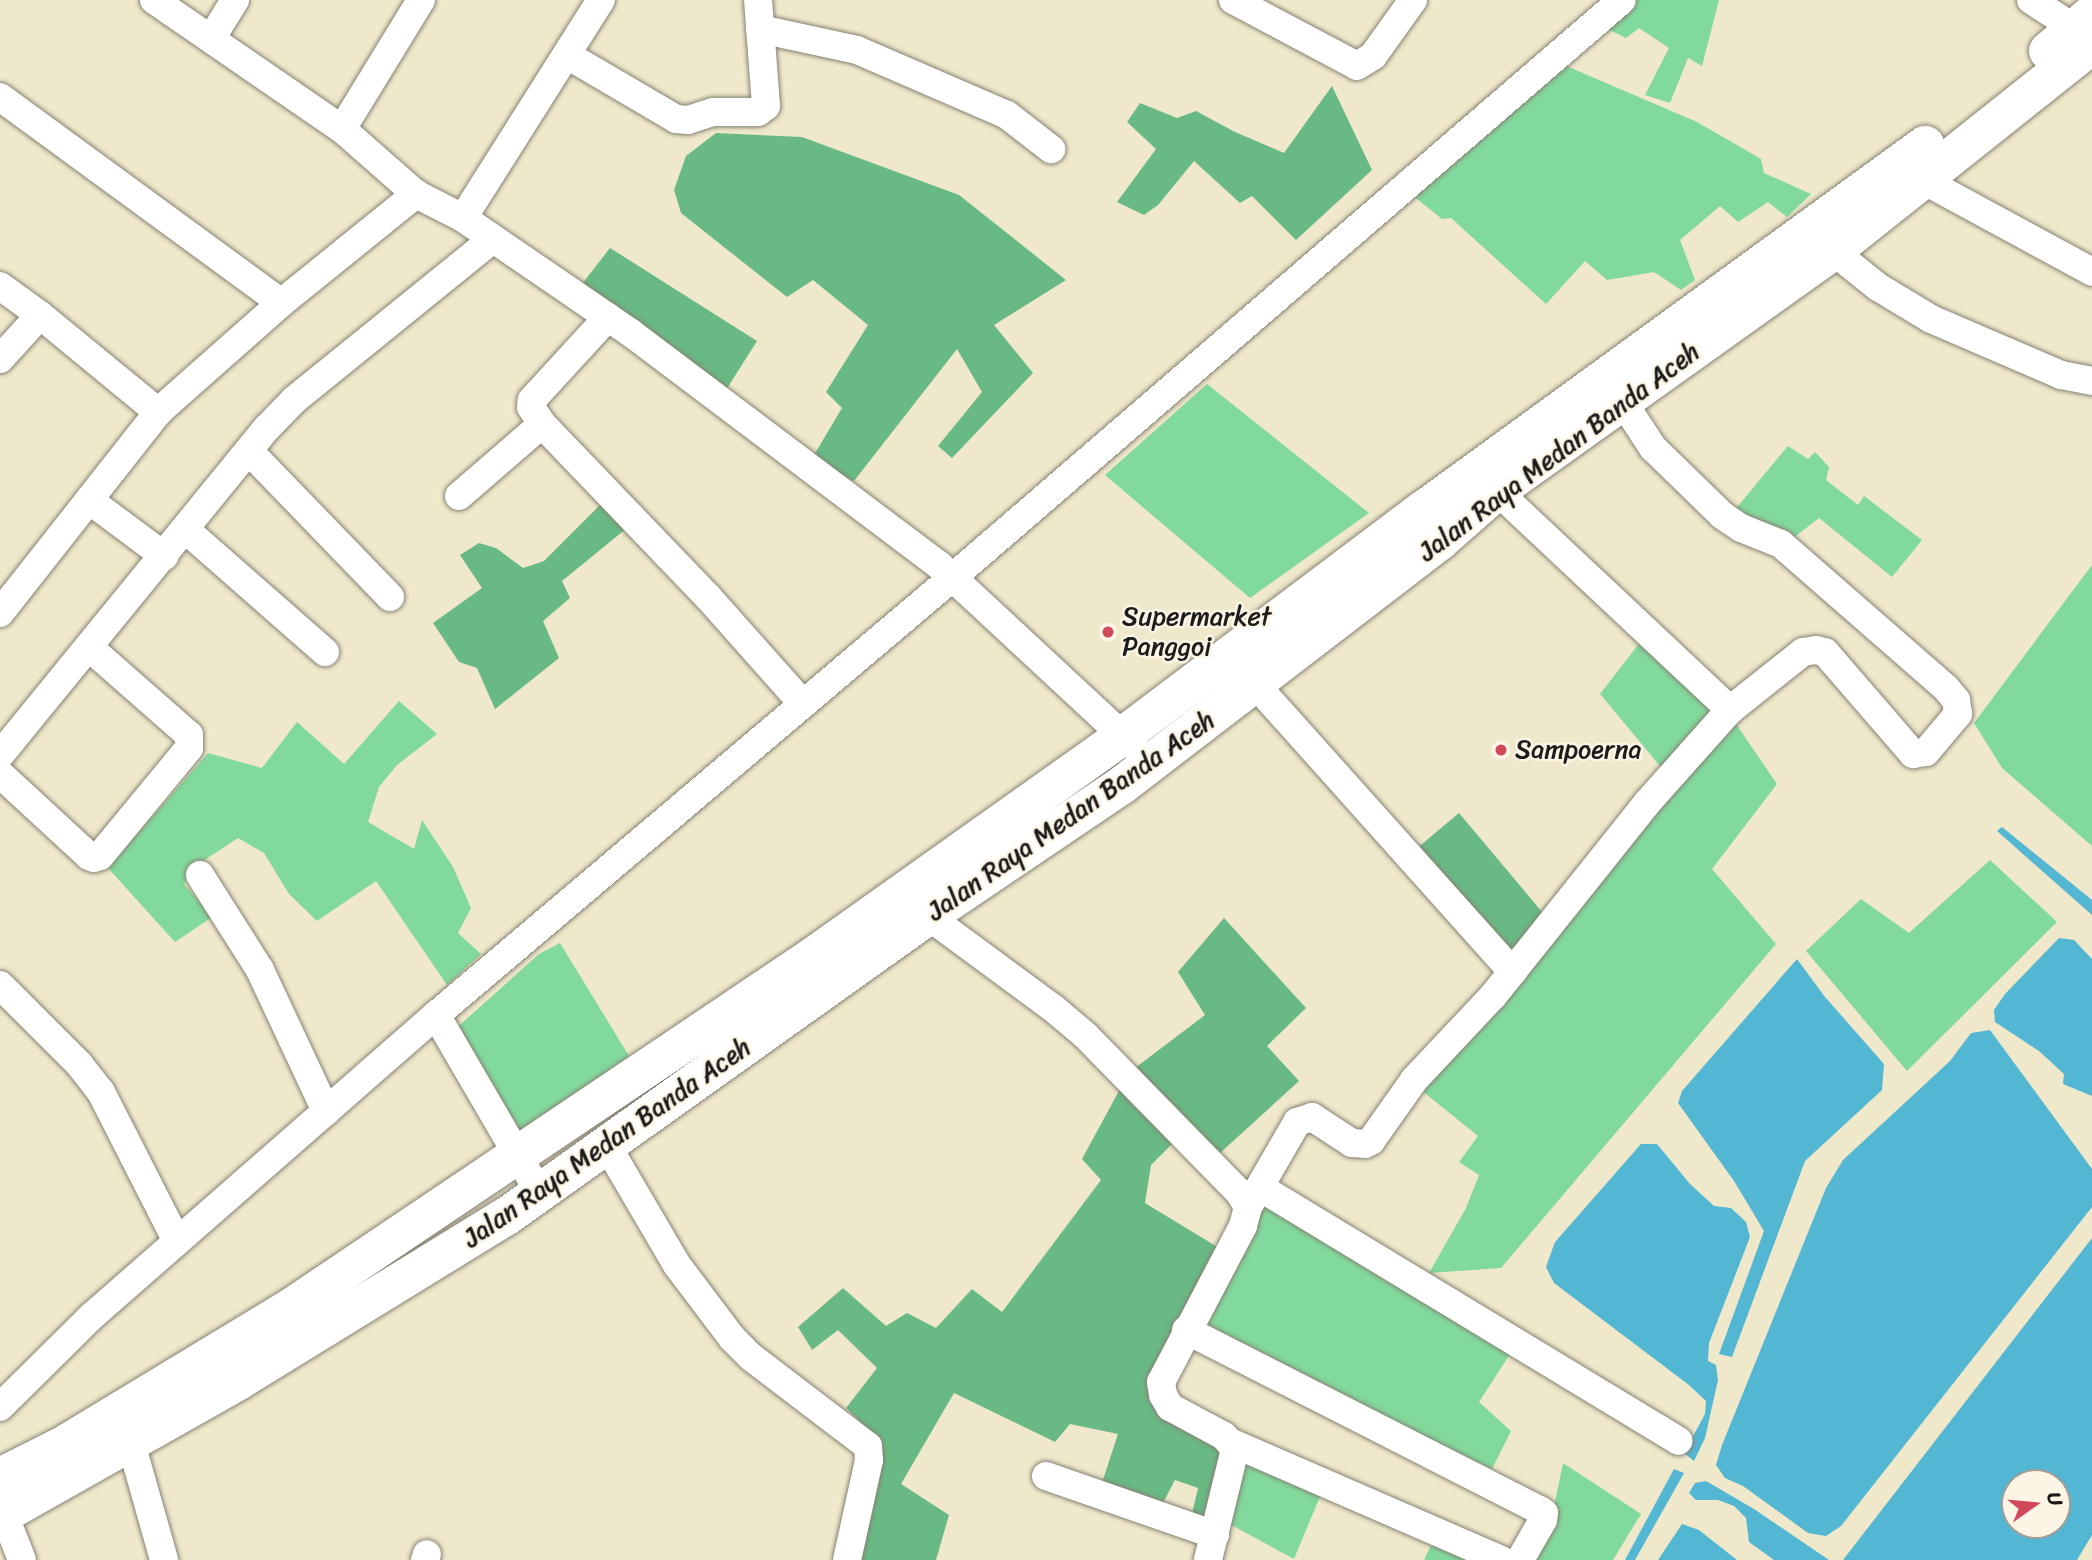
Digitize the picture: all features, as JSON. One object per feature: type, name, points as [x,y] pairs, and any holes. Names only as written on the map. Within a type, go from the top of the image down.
[{"type":"highway","name":"Jalan Raya Medan Banda Aceh","points":[[1,1503],[131,1443],[410,1278],[539,1192],[928,916],[1151,764],[1440,541],[1497,491],[1833,251],[1921,179],[2088,32]]},
{"type":"highway","name":"Jalan Raya Medan Banda Aceh","points":[[1,1503],[62,1446],[290,1308],[812,957],[1124,735],[1423,510],[1979,106],[2088,32]]},
{"type":"street","points":[[154,0],[342,129],[416,194],[463,218],[608,317],[953,577],[1124,735],[1151,764]]},
{"type":"street","points":[[211,39],[236,0]]},
{"type":"street","points":[[342,129],[421,0]]},
{"type":"street","points":[[463,218],[601,0]]},
{"type":"street","points":[[566,55],[676,119],[688,120],[713,112],[758,112],[766,106],[758,0]]},
{"type":"street","points":[[1233,0],[1357,66],[1373,56],[1413,0]]},
{"type":"street","points":[[2,1397],[92,1315],[436,1016],[953,577],[1622,0]]},
{"type":"street","points":[[2031,0],[2088,32]]},
{"type":"street","points":[[760,29],[826,41],[869,55],[1007,114],[1051,149]]},
{"type":"street","points":[[0,97],[281,303]]},
{"type":"street","points":[[1921,179],[2092,272]]},
{"type":"street","points":[[0,613],[158,412],[281,303],[416,194]]},
{"type":"street","points":[[0,755],[249,451],[294,400],[493,239]]},
{"type":"street","points":[[1833,251],[1878,287],[1931,319],[2061,375],[2092,381]]},
{"type":"street","points":[[0,286],[40,315],[158,412]]},
{"type":"street","points":[[0,359],[40,315]]},
{"type":"street","points":[[608,317],[532,400],[531,407],[542,424],[708,597],[803,704]]},
{"type":"street","points":[[1046,1476],[1211,1547],[1234,1449],[1224,1436],[1170,1407],[1163,1395],[1163,1375],[1242,1226],[1254,1198],[1297,1122],[1307,1116],[1352,1143],[1365,1144],[1371,1141],[1414,1080],[1513,972],[1647,803],[1730,710],[1803,652],[1825,652],[1913,754],[1926,752],[1958,714],[1959,707],[1946,688],[1884,631],[1781,544],[1741,528],[1722,515],[1653,448],[1623,402]]},
{"type":"street","points":[[459,496],[542,424]]},
{"type":"street","points":[[249,451],[390,597]]},
{"type":"street","points":[[1497,491],[1730,710]]},
{"type":"street","points":[[89,500],[164,555]]},
{"type":"street","points":[[186,530],[325,652]]},
{"type":"street","points":[[0,774],[94,858],[100,856],[189,748],[189,735],[89,647]]},
{"type":"street","points":[[1256,685],[1513,972]]},
{"type":"street","points":[[200,875],[260,970],[327,1111]]},
{"type":"street","points":[[928,916],[1053,1008],[1085,1035],[1239,1192],[1254,1198],[1678,1441]]},
{"type":"street","points":[[0,985],[79,1064],[101,1092],[177,1241]]},
{"type":"street","points":[[436,1016],[539,1192]]},
{"type":"street","points":[[606,1144],[677,1265],[732,1338],[751,1357],[868,1446],[869,1460],[847,1560]]},
{"type":"street","points":[[1186,1331],[1541,1510],[1544,1513],[1543,1520],[1520,1560]]},
{"type":"street","points":[[1230,1442],[1502,1560]]},
{"type":"street","points":[[131,1443],[164,1560]]},
{"type":"street","points":[[1,1503],[22,1560]]},
{"type":"green space","points":[[1628,0],[1719,0],[1702,66],[1688,58],[1670,103],[1645,95],[1669,48],[1639,28],[1626,38],[1599,25]]},
{"type":"green space","points":[[1564,65],[1697,122],[1761,159],[1764,173],[1811,194],[1787,217],[1768,202],[1738,222],[1720,206],[1680,240],[1695,280],[1681,290],[1654,272],[1607,280],[1585,261],[1546,304],[1451,218],[1442,219],[1411,194]]},
{"type":"green space","points":[[1332,86],[1372,170],[1296,240],[1252,196],[1240,203],[1194,161],[1158,205],[1144,215],[1117,202],[1156,149],[1127,122],[1140,103],[1177,118],[1196,111],[1235,132],[1284,153]]},
{"type":"green space","points":[[716,133],[802,137],[959,195],[1066,280],[994,325],[1033,373],[952,458],[938,446],[982,392],[957,349],[854,481],[811,460],[842,408],[826,392],[868,325],[813,280],[787,297],[681,213],[674,190],[686,156]]},
{"type":"green space","points":[[610,248],[757,341],[726,390],[582,284]]},
{"type":"green space","points":[[1207,384],[1369,513],[1250,598],[1105,475]]},
{"type":"green space","points":[[1788,446],[1808,459],[1815,452],[1829,467],[1826,480],[1858,505],[1864,496],[1922,540],[1892,577],[1819,518],[1788,542],[1733,512]]},
{"type":"green space","points":[[603,502],[627,528],[562,581],[570,598],[543,621],[559,658],[495,709],[477,668],[459,662],[433,623],[482,588],[460,555],[479,543],[496,548],[523,568],[544,561]]},
{"type":"green space","points":[[2092,565],[2092,846],[2002,768],[1974,723]]},
{"type":"green space","points":[[1645,636],[1721,711],[1665,772],[1600,694]]},
{"type":"green space","points":[[399,701],[437,734],[397,765],[379,787],[368,822],[414,849],[422,820],[453,867],[471,908],[458,933],[481,954],[447,985],[376,881],[317,921],[289,894],[264,853],[238,838],[194,867],[184,884],[212,917],[175,942],[108,868],[208,753],[262,768],[297,722],[344,764]]},
{"type":"green space","points":[[1732,718],[1777,784],[1712,869],[1776,944],[1501,1268],[1429,1273],[1466,1208],[1479,1175],[1459,1162],[1478,1136],[1421,1090]]},
{"type":"green space","points":[[1459,813],[1548,919],[1503,957],[1414,851]]},
{"type":"green space","points":[[1990,860],[2057,922],[1907,1071],[1806,951],[1861,899],[1909,933]]},
{"type":"green space","points":[[1224,918],[1306,1008],[1267,1046],[1299,1081],[1219,1154],[1131,1071],[1205,1015],[1178,972]]},
{"type":"green space","points":[[560,943],[629,1056],[512,1136],[452,1032],[539,954]]},
{"type":"green space","points":[[1120,1089],[1177,1139],[1151,1165],[1145,1203],[1219,1248],[1154,1402],[1226,1449],[1213,1520],[1192,1514],[1198,1488],[1175,1480],[1162,1505],[1101,1486],[1118,1434],[1070,1424],[1055,1442],[954,1393],[901,1484],[949,1515],[936,1560],[854,1560],[879,1440],[846,1408],[877,1368],[838,1330],[812,1350],[798,1327],[843,1288],[886,1326],[907,1313],[936,1328],[972,1289],[1002,1312],[1101,1180],[1082,1159]]},
{"type":"green space","points":[[1263,1204],[1510,1354],[1479,1402],[1511,1431],[1492,1469],[1197,1326]]},
{"type":"green space","points":[[1244,1459],[1321,1494],[1294,1559],[1224,1521]]},
{"type":"green space","points":[[1563,1463],[1641,1514],[1613,1560],[1531,1560],[1553,1512]]},
{"type":"green space","points":[[1433,1541],[1474,1560],[1424,1560]]},
{"type":"water","points":[[2002,827],[2092,900],[2092,915],[1997,831]]},
{"type":"water","points":[[2059,938],[2074,940],[2092,959],[2092,1096],[2063,1084],[2064,1074],[2039,1051],[1995,1022],[1994,1010],[2005,994]]},
{"type":"water","points":[[1797,959],[1825,997],[1884,1064],[1882,1090],[1805,1161],[1732,1357],[1719,1354],[1764,1231],[1734,1181],[1678,1103],[1682,1091]]},
{"type":"water","points":[[1990,1030],[2092,1169],[2092,1207],[1841,1526],[1826,1536],[1808,1533],[1743,1486],[1725,1478],[1716,1465],[1722,1445],[1826,1188],[1843,1160],[1950,1061],[1971,1033]]},
{"type":"water","points":[[1641,1144],[1657,1144],[1690,1184],[1714,1206],[1731,1208],[1746,1222],[1750,1237],[1709,1343],[1708,1361],[1716,1365],[1718,1380],[1705,1438],[1694,1461],[1684,1453],[1705,1414],[1706,1401],[1689,1385],[1554,1283],[1546,1267],[1555,1242]]},
{"type":"water","points":[[2092,1238],[2092,1535],[2077,1560],[1843,1560]]},
{"type":"water","points":[[1674,1469],[1684,1473],[1635,1560],[1625,1560]]},
{"type":"water","points":[[1706,1481],[1754,1509],[1829,1560],[1774,1560],[1749,1542],[1746,1518],[1734,1506],[1718,1500],[1696,1500],[1689,1493],[1695,1483]]},
{"type":"water","points":[[1682,1524],[1699,1530],[1737,1560],[1658,1560]]},
{"type":"place","name":"Supermarket Panggoi","points":[[1108,632]]},
{"type":"place","name":"Sampoerna","points":[[1501,750]]}]
